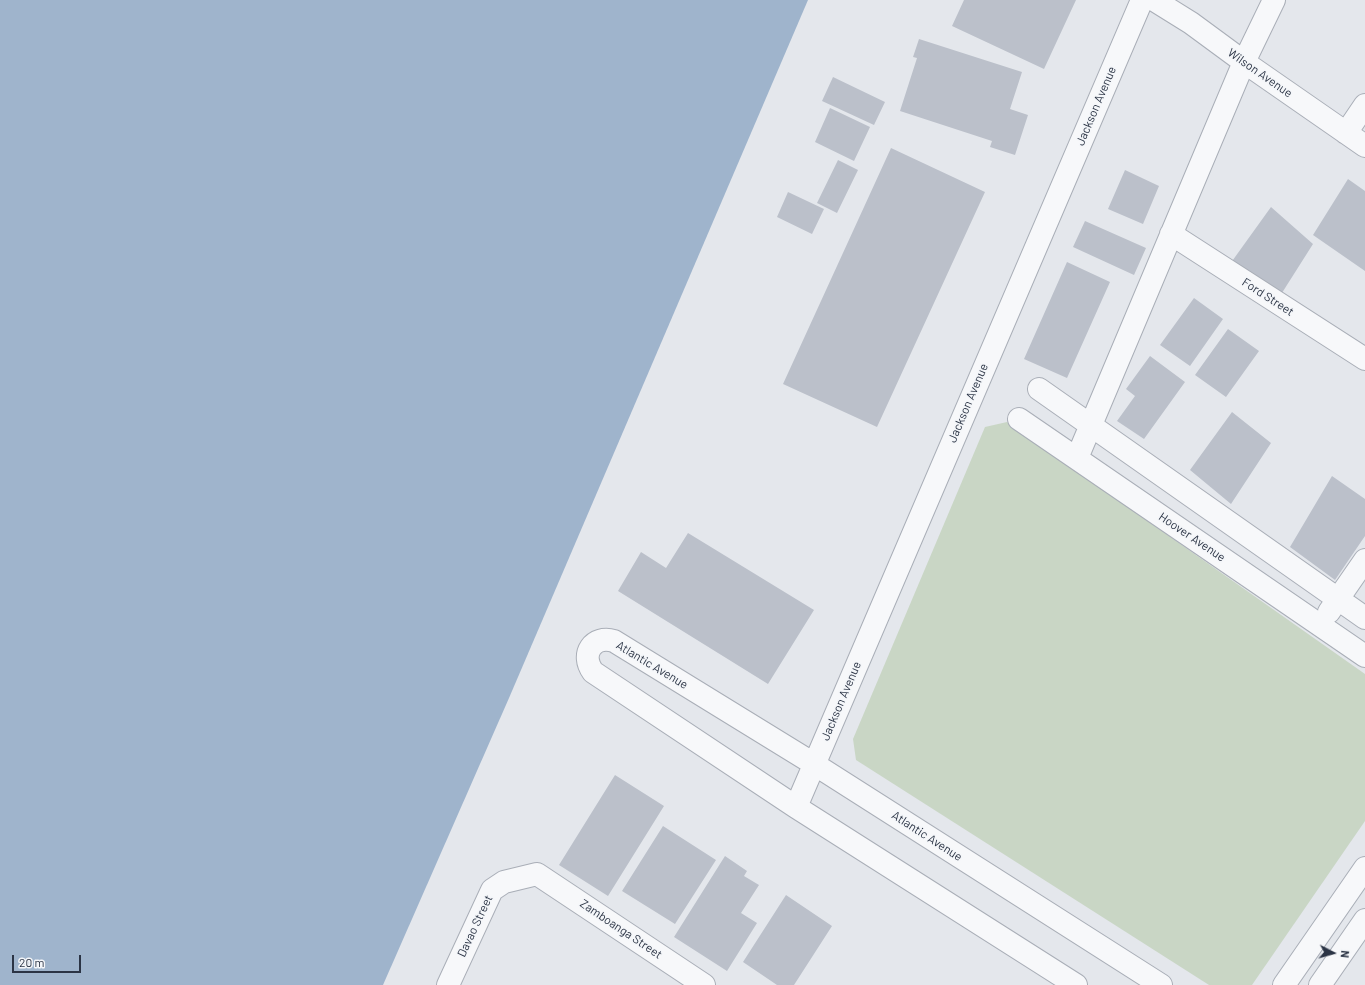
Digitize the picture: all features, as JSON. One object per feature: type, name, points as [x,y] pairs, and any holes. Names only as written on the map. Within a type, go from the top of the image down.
[{"type":"street","name":"Jackson Avenue","points":[[796,807],[1142,0]]},
{"type":"street","name":"Wilson Avenue","points":[[1154,0],[1191,23],[1244,62],[1365,146]]},
{"type":"street","points":[[1077,458],[1244,62],[1274,0]]},
{"type":"street","points":[[1346,133],[1365,105]]},
{"type":"street","name":"Ford Street","points":[[1171,234],[1365,359]]},
{"type":"street","points":[[1039,388],[1365,618]]},
{"type":"street","name":"Hoover Avenue","points":[[1019,419],[1365,656]]},
{"type":"street","points":[[1320,625],[1365,560]]},
{"type":"street","name":"Atlantic Avenue","points":[[1076,985],[796,807],[593,672],[587,660],[590,647],[601,640],[614,641],[814,764],[1161,985]]},
{"type":"street","points":[[1284,985],[1365,868]]},
{"type":"street","name":"Davao Street","points":[[448,985],[492,890],[504,882],[537,874]]},
{"type":"street","name":"Zamboanga Street","points":[[537,874],[704,985]]},
{"type":"street","points":[[1320,985],[1365,920]]},
{"type":"green space","points":[[1007,422],[1365,674],[1365,821],[1252,985],[1209,985],[856,760],[853,739],[985,427]]},
{"type":"water","points":[[0,0],[808,0],[509,698],[383,985],[0,985]]},
{"type":"building","points":[[964,0],[1076,0],[1044,69],[952,26]]},
{"type":"building","points":[[919,39],[1022,72],[1010,109],[1028,115],[1015,155],[990,147],[992,141],[900,111],[917,58],[913,57]]},
{"type":"building","points":[[833,77],[885,102],[874,125],[822,101]]},
{"type":"building","points":[[830,108],[870,127],[854,161],[815,142]]},
{"type":"building","points":[[891,148],[985,192],[877,427],[783,384]]},
{"type":"building","points":[[838,160],[858,170],[837,213],[817,203]]},
{"type":"building","points":[[1125,170],[1159,186],[1143,224],[1108,209]]},
{"type":"building","points":[[1348,179],[1365,191],[1365,271],[1313,235]]},
{"type":"building","points":[[788,192],[824,209],[812,234],[777,217]]},
{"type":"building","points":[[1271,207],[1313,244],[1280,296],[1230,264]]},
{"type":"building","points":[[1085,221],[1146,248],[1134,275],[1073,247]]},
{"type":"building","points":[[1067,262],[1110,282],[1067,378],[1024,359]]},
{"type":"building","points":[[1194,298],[1223,319],[1190,366],[1160,345]]},
{"type":"building","points":[[1228,329],[1259,351],[1226,397],[1195,375]]},
{"type":"building","points":[[1150,356],[1185,382],[1144,439],[1117,421],[1135,396],[1126,389]]},
{"type":"building","points":[[1232,412],[1271,443],[1231,504],[1190,470]]},
{"type":"building","points":[[1332,476],[1365,499],[1365,536],[1335,580],[1290,547]]},
{"type":"building","points":[[688,533],[814,610],[768,684],[618,591],[641,552],[666,568]]},
{"type":"building","points":[[615,775],[664,806],[608,896],[559,865]]},
{"type":"building","points":[[663,826],[716,860],[675,924],[622,891]]},
{"type":"building","points":[[725,856],[747,871],[744,876],[759,885],[741,913],[757,923],[727,971],[674,937]]},
{"type":"building","points":[[786,895],[832,926],[794,985],[777,985],[743,962]]}]
